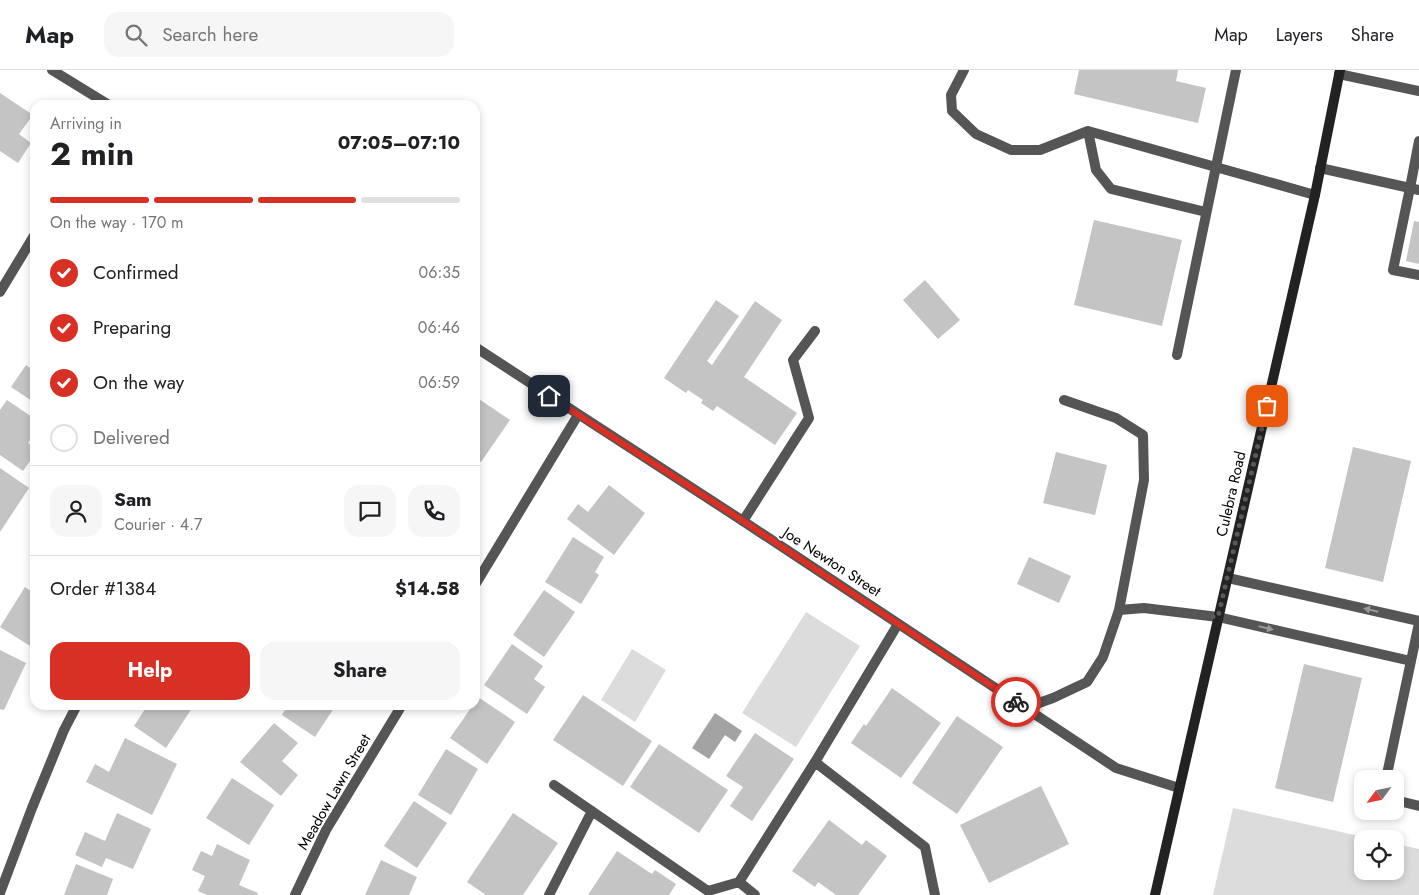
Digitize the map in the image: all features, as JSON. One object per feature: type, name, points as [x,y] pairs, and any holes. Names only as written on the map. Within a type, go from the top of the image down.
[{"type":"main road","name":"Culebra Road","points":[[1155,895],[1228,578],[1340,72]]},
{"type":"street","points":[[52,70],[101,100]]},
{"type":"street","points":[[964,70],[951,95],[952,111],[976,134],[1010,150],[1040,150],[1088,131],[1314,195]]},
{"type":"street","points":[[1177,355],[1236,70]]},
{"type":"street","points":[[1340,72],[1419,91]]},
{"type":"street","points":[[1088,131],[1096,170],[1111,189],[1206,212]]},
{"type":"street","points":[[1419,141],[1415,189],[1393,270],[1419,275]]},
{"type":"street","points":[[1320,168],[1415,189]]},
{"type":"street","points":[[0,292],[30,242]]},
{"type":"street","points":[[743,521],[809,418],[793,360],[815,331]]},
{"type":"street","name":"Joe Newton Street","points":[[480,350],[743,521],[1116,768],[1179,788]]},
{"type":"street","points":[[1025,708],[1053,698],[1087,682],[1103,657],[1119,610],[1144,480],[1143,435],[1116,418],[1064,400]]},
{"type":"street","points":[[480,577],[578,415]]},
{"type":"street","points":[[1228,578],[1419,622],[1388,770]]},
{"type":"street","points":[[1119,610],[1144,608],[1218,617],[1411,661]]},
{"type":"street","points":[[554,785],[707,893],[739,882],[815,762],[898,624]]},
{"type":"street","points":[[0,893],[32,808],[64,730],[74,710]]},
{"type":"street","name":"Meadow Lawn Street","points":[[295,895],[326,830],[399,710]]},
{"type":"street","points":[[815,762],[925,847],[935,895]]},
{"type":"street","points":[[1404,802],[1419,806]]},
{"type":"street","points":[[549,895],[592,811]]},
{"type":"street","points":[[739,882],[755,895]]},
{"type":"shaded area","points":[[806,612],[860,646],[796,747],[742,713]]},
{"type":"shaded area","points":[[632,649],[666,670],[635,722],[601,700]]},
{"type":"shaded area","points":[[715,713],[742,731],[735,742],[725,735],[709,759],[692,748]]},
{"type":"shaded area","points":[[1233,808],[1354,835],[1354,880],[1404,880],[1404,846],[1419,849],[1419,895],[1213,895]]},
{"type":"building","points":[[1079,70],[1178,70],[1176,81],[1206,88],[1198,123],[1074,94]]},
{"type":"building","points":[[0,93],[30,113],[30,119],[19,134],[30,142],[30,145],[18,163],[0,151]]},
{"type":"building","points":[[1094,220],[1182,240],[1162,326],[1074,305]]},
{"type":"building","points":[[1414,221],[1419,222],[1419,264],[1406,261]]},
{"type":"building","points":[[925,280],[960,320],[938,339],[903,300]]},
{"type":"building","points":[[716,300],[739,316],[707,361],[712,365],[755,301],[782,320],[744,377],[797,413],[775,445],[717,406],[713,411],[701,403],[703,400],[688,390],[686,393],[664,378]]},
{"type":"building","points":[[26,365],[30,368],[30,400],[11,387]]},
{"type":"building","points":[[7,400],[30,416],[30,440],[28,443],[30,444],[30,461],[23,471],[0,455],[0,410]]},
{"type":"building","points":[[480,400],[510,420],[480,461]]},
{"type":"building","points":[[1353,447],[1411,461],[1383,582],[1325,568]]},
{"type":"building","points":[[1056,452],[1107,465],[1095,515],[1043,503]]},
{"type":"building","points":[[0,468],[29,488],[0,532]]},
{"type":"building","points":[[609,485],[645,513],[614,555],[567,519],[578,504],[588,512]]},
{"type":"building","points":[[573,537],[604,557],[595,572],[599,575],[581,604],[545,582]]},
{"type":"building","points":[[1029,557],[1071,576],[1059,603],[1017,584]]},
{"type":"building","points":[[25,587],[30,590],[30,646],[0,627]]},
{"type":"building","points":[[544,590],[575,612],[544,657],[513,635]]},
{"type":"building","points":[[512,644],[543,666],[534,679],[545,687],[527,714],[484,685]]},
{"type":"building","points":[[0,650],[26,663],[4,710],[0,709]]},
{"type":"building","points":[[1304,664],[1362,678],[1333,802],[1275,788]]},
{"type":"building","points":[[892,688],[941,723],[901,778],[851,743],[864,724],[866,726]]},
{"type":"building","points":[[583,695],[652,741],[623,786],[553,740]]},
{"type":"building","points":[[480,698],[515,722],[487,764],[450,738],[470,710],[480,710]]},
{"type":"building","points":[[144,710],[191,710],[166,748],[134,726]]},
{"type":"building","points":[[285,710],[333,710],[315,737],[282,715]]},
{"type":"building","points":[[957,716],[1003,747],[957,814],[912,783]]},
{"type":"building","points":[[274,723],[298,743],[282,761],[298,775],[281,796],[240,762]]},
{"type":"building","points":[[755,733],[794,759],[752,821],[730,806],[743,787],[726,776]]},
{"type":"building","points":[[125,738],[177,764],[152,815],[86,782],[95,764],[109,772]]},
{"type":"building","points":[[659,744],[728,790],[699,833],[630,787]]},
{"type":"building","points":[[446,749],[478,769],[451,815],[418,795]]},
{"type":"building","points":[[232,778],[274,805],[249,845],[206,818]]},
{"type":"building","points":[[1041,786],[1069,844],[989,883],[960,825]]},
{"type":"building","points":[[414,801],[447,823],[417,868],[384,846]]},
{"type":"building","points":[[117,813],[151,829],[133,869],[106,858],[102,867],[75,855],[85,832],[105,841]]},
{"type":"building","points":[[513,813],[558,843],[523,895],[486,895],[467,882]]},
{"type":"building","points":[[829,820],[862,845],[866,840],[887,856],[858,895],[836,895],[818,882],[815,887],[792,871]]},
{"type":"building","points":[[217,844],[250,860],[239,885],[258,893],[257,895],[207,895],[198,891],[205,876],[192,870],[201,851],[212,856]]},
{"type":"building","points":[[617,851],[652,874],[655,870],[676,884],[669,895],[588,895]]},
{"type":"building","points":[[381,860],[417,877],[409,895],[365,895]]},
{"type":"building","points":[[76,864],[113,879],[107,895],[64,895]]},
{"type":"way so far","points":[[1016,702],[1025,708],[1053,698],[1087,682],[1103,657],[1119,610],[1144,608],[1218,617],[1267,406]]},
{"type":"route","points":[[549,396],[743,521],[1016,702]]}]
